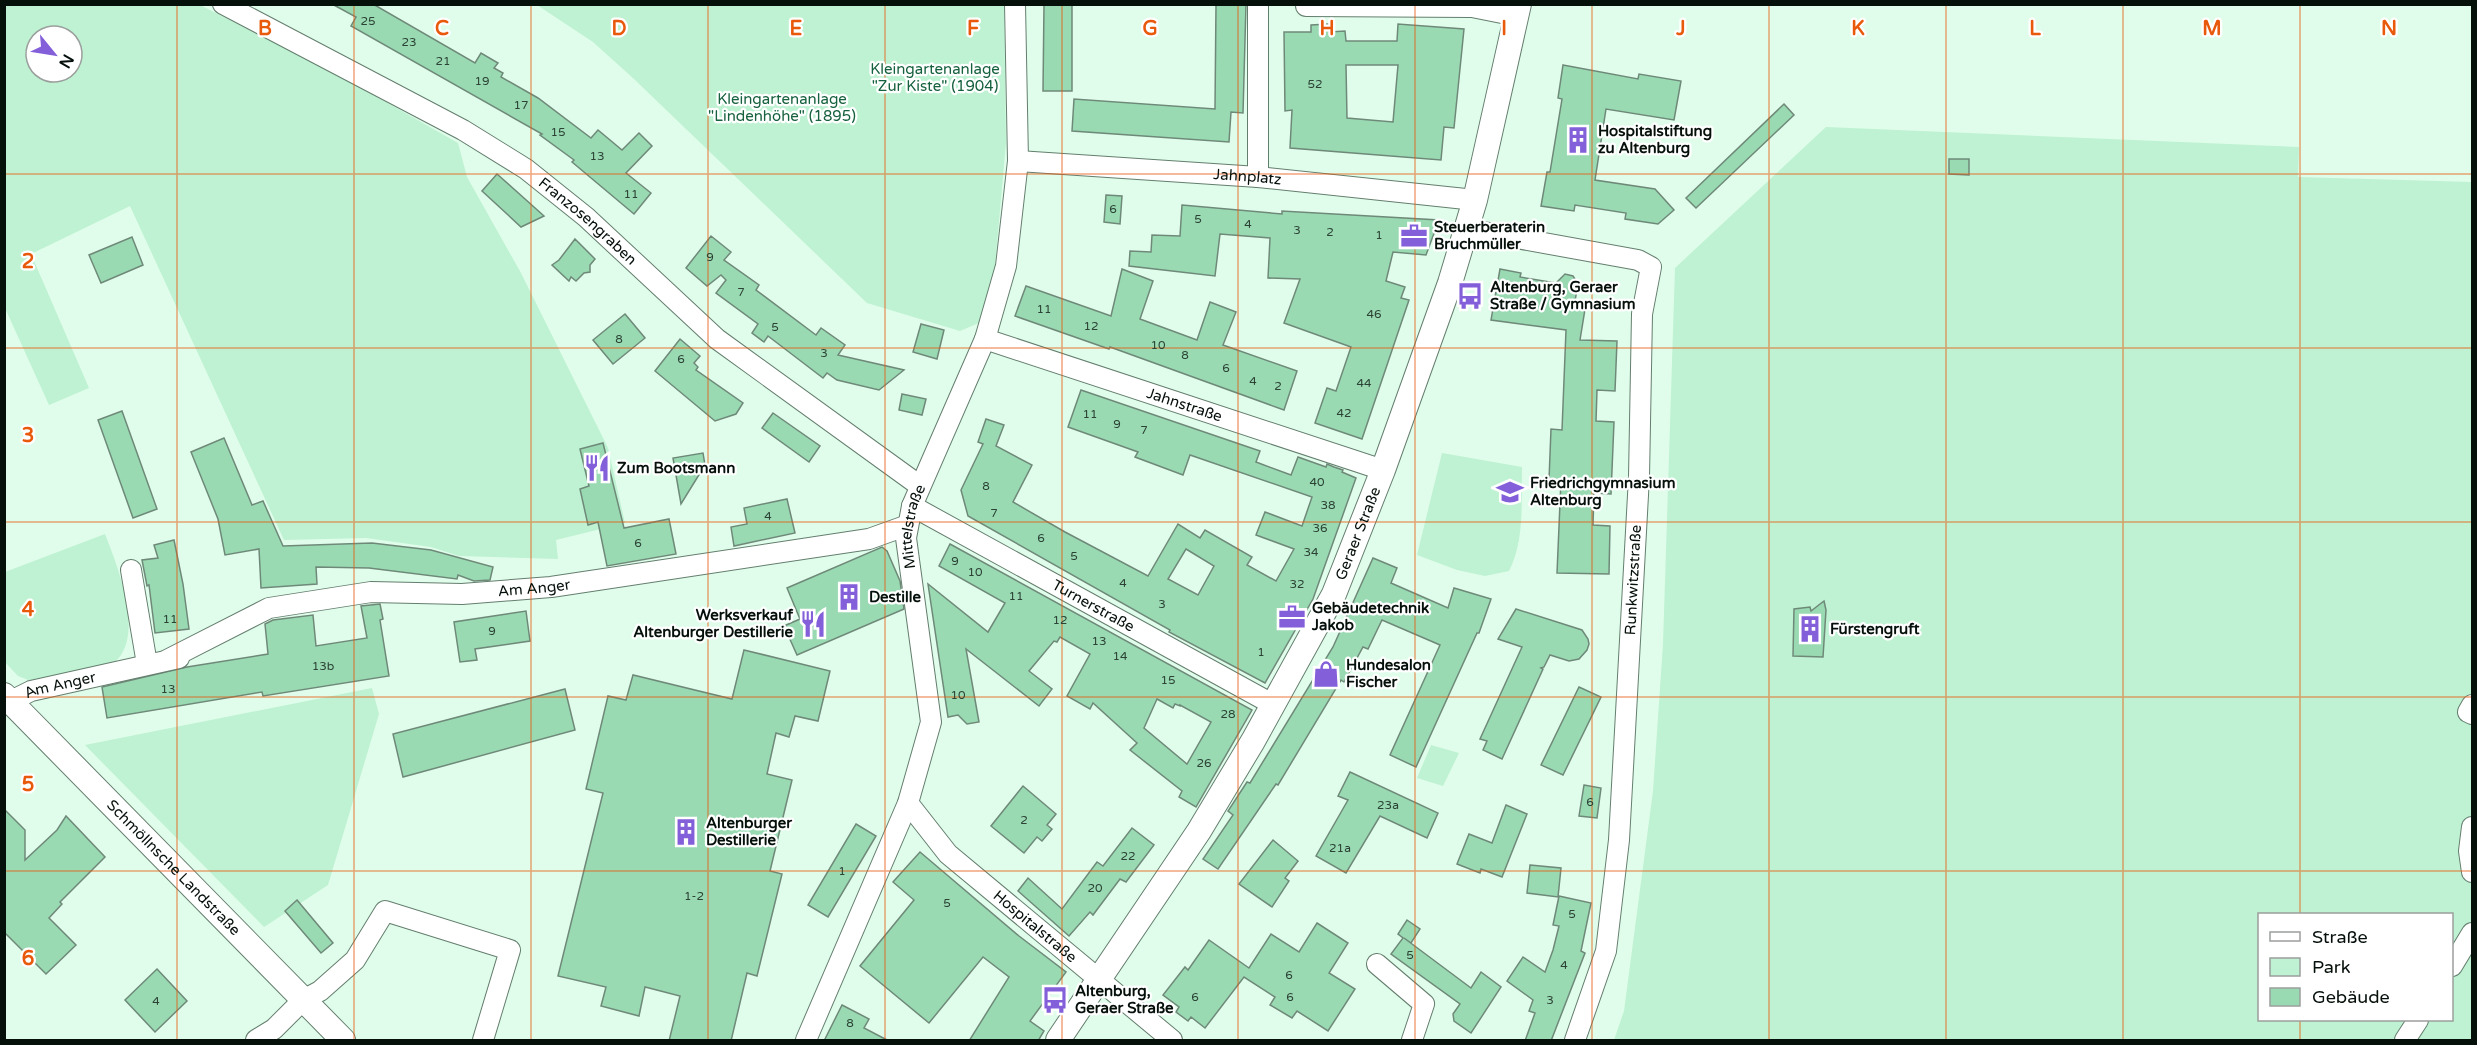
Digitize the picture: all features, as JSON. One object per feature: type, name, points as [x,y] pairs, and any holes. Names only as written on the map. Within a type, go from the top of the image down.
[{"type":"main road","name":"Geraer Straße","points":[[1058,1041],[1199,831],[1274,705],[1334,594],[1383,470],[1450,283],[1475,200],[1518,10]]},
{"type":"main road","name":"Schmöllnsche Landstraße","points":[[8,698],[343,1041]]},
{"type":"street","name":"Franzosengraben","points":[[223,4],[463,130],[526,169],[586,216],[717,339],[920,486]]},
{"type":"street","name":"Mittelstraße","points":[[806,1041],[908,802],[931,722],[906,538],[912,506],[920,486],[986,339],[1006,266],[1018,161],[1015,4]]},
{"type":"street","points":[[1258,4],[1258,177]]},
{"type":"street","points":[[1306,6],[1518,10]]},
{"type":"street","name":"Jahnplatz","points":[[1018,161],[1258,177],[1475,200]]},
{"type":"street","name":"Runkwitzstraße","points":[[1467,229],[1638,260],[1651,267],[1642,314],[1639,477],[1619,840],[1606,951],[1575,1041]]},
{"type":"street","name":"Jahnstraße","points":[[986,339],[1383,470]]},
{"type":"street","name":"Turnerstraße","points":[[912,506],[1274,705]]},
{"type":"street","name":"Am Anger","points":[[167,660],[269,608],[371,592],[462,594],[550,587],[869,539],[908,525]]},
{"type":"street","points":[[131,570],[147,664]]},
{"type":"street","name":"Am Anger","points":[[8,698],[147,664],[198,655]]},
{"type":"street","points":[[2472,705],[2468,712],[2472,714]]},
{"type":"street","name":"Hospitalstraße","points":[[908,802],[948,854],[1172,1041]]},
{"type":"street","points":[[2472,827],[2469,851],[2472,872]]},
{"type":"street","points":[[255,1041],[274,1029],[303,1000],[320,991],[355,960],[385,911],[510,950],[483,1041]]},
{"type":"street","points":[[2453,963],[2472,933]]},
{"type":"street","points":[[1377,964],[1424,1004],[1412,1041]]},
{"type":"street","points":[[2405,1041],[2417,1021]]},
{"type":"green space","points":[[4,5],[200,5],[335,73],[458,143],[467,177],[521,273],[608,448],[625,523],[556,540],[558,559],[459,556],[431,547],[366,538],[284,540],[130,206],[31,254],[89,388],[49,405],[5,308]]},
{"type":"green space","points":[[537,5],[1004,5],[1006,143],[994,277],[981,322],[960,331],[867,303],[634,79],[593,42]]},
{"type":"green space","points":[[1826,127],[2299,147],[2298,177],[2472,182],[2472,1040],[1614,1040],[1624,1011],[1653,791],[1663,644],[1675,268]]},
{"type":"green space","points":[[1442,453],[1522,467],[1520,533],[1509,571],[1485,576],[1457,570],[1417,555]]},
{"type":"green space","points":[[105,534],[126,599],[128,634],[124,649],[116,661],[36,683],[18,676],[5,662],[5,572]]},
{"type":"green space","points":[[372,688],[379,714],[328,885],[264,927],[85,745]]},
{"type":"green space","points":[[1431,745],[1459,753],[1443,786],[1417,778]]},
{"type":"building","points":[[332,4],[373,4],[475,63],[481,53],[498,63],[494,68],[503,73],[501,77],[538,98],[591,138],[598,130],[622,150],[639,133],[652,146],[626,173],[651,193],[634,214],[572,162],[574,160],[540,135],[542,134],[351,26],[356,17]]},
{"type":"building","points":[[1044,4],[1072,4],[1072,91],[1043,91]]},
{"type":"building","points":[[1216,4],[1246,4],[1243,113],[1231,112],[1229,142],[1072,131],[1074,99],[1215,109]]},
{"type":"building","points":[[1329,24],[1329,32],[1345,31],[1346,41],[1397,41],[1398,24],[1464,29],[1454,128],[1444,127],[1441,160],[1290,148],[1292,110],[1285,111],[1284,32],[1311,32],[1311,25]],"holes":[[[1346,65],[1398,65],[1393,122],[1347,118]]]},
{"type":"building","name":"Hospitalstiftung zu Altenburg","points":[[1563,65],[1638,79],[1639,74],[1681,81],[1674,120],[1606,109],[1595,180],[1655,189],[1674,210],[1658,224],[1625,219],[1626,213],[1575,205],[1574,211],[1541,206],[1547,172],[1550,172],[1562,99],[1558,98]]},
{"type":"building","points":[[1784,104],[1794,115],[1696,208],[1686,198]]},
{"type":"building","points":[[1949,159],[1969,159],[1969,175],[1949,174]]},
{"type":"building","points":[[497,174],[544,216],[521,227],[482,191]]},
{"type":"building","points":[[1106,195],[1122,196],[1120,224],[1104,222]]},
{"type":"building","points":[[1182,205],[1282,214],[1282,211],[1439,220],[1426,255],[1393,252],[1386,281],[1405,287],[1401,298],[1409,300],[1362,439],[1315,423],[1327,388],[1336,391],[1351,347],[1284,323],[1300,279],[1268,278],[1270,238],[1220,234],[1215,276],[1129,266],[1130,251],[1151,252],[1152,235],[1180,236]]},
{"type":"building","points":[[711,236],[731,252],[724,260],[759,285],[756,290],[816,335],[821,328],[845,345],[838,355],[904,370],[879,390],[837,380],[827,373],[823,378],[768,336],[764,342],[752,333],[758,324],[716,293],[726,280],[721,275],[707,286],[686,268]]},
{"type":"building","points":[[132,237],[143,265],[101,283],[89,255]]},
{"type":"building","points":[[575,239],[595,259],[590,265],[590,272],[584,273],[576,281],[571,277],[569,281],[552,265],[559,260]]},
{"type":"building","points":[[1122,269],[1153,281],[1140,319],[1197,340],[1210,302],[1236,312],[1223,345],[1297,371],[1284,410],[1110,347],[1109,349],[1015,316],[1026,286],[1111,316]]},
{"type":"building","points":[[1500,269],[1521,273],[1520,277],[1556,283],[1565,274],[1573,276],[1578,284],[1575,301],[1586,303],[1580,340],[1617,341],[1615,391],[1597,390],[1596,421],[1614,422],[1611,494],[1594,493],[1593,525],[1610,526],[1609,574],[1557,573],[1561,480],[1549,480],[1551,429],[1562,430],[1566,330],[1491,320]]},
{"type":"building","points":[[625,314],[645,338],[613,364],[593,340]]},
{"type":"building","points":[[921,324],[944,330],[937,359],[913,352]]},
{"type":"building","points":[[680,339],[700,356],[694,363],[698,367],[696,370],[743,403],[736,414],[715,421],[655,371]]},
{"type":"building","points":[[1081,390],[1260,451],[1256,462],[1291,475],[1298,457],[1326,467],[1327,464],[1356,478],[1313,599],[1265,683],[1169,632],[1170,630],[968,516],[961,490],[983,444],[978,442],[986,419],[1004,425],[996,446],[1032,465],[1013,502],[1065,532],[1148,576],[1178,524],[1200,538],[1205,530],[1252,557],[1247,565],[1276,581],[1294,549],[1256,535],[1265,512],[1302,526],[1312,497],[1190,455],[1183,475],[1135,457],[1138,452],[1068,427]],"holes":[[[1186,549],[1214,566],[1198,595],[1168,579]]]},
{"type":"building","points":[[902,394],[926,399],[922,415],[899,410]]},
{"type":"building","points":[[122,411],[157,509],[133,518],[98,420]]},
{"type":"building","points":[[773,413],[820,446],[809,462],[762,428]]},
{"type":"building","points":[[224,438],[252,505],[263,501],[283,546],[372,543],[431,550],[493,567],[490,580],[474,581],[458,575],[457,579],[369,568],[316,567],[317,584],[261,588],[259,549],[225,555],[218,519],[191,452]]},
{"type":"building","points":[[603,443],[624,528],[669,519],[676,554],[607,566],[598,522],[588,525],[580,489],[589,486],[580,449]]},
{"type":"building","points":[[703,453],[705,465],[681,504],[673,458]]},
{"type":"building","points":[[787,499],[795,533],[734,546],[731,527],[747,524],[744,508]]},
{"type":"building","points":[[174,540],[189,629],[155,633],[149,585],[147,586],[142,560],[158,558],[154,545]]},
{"type":"building","points":[[950,544],[1252,710],[1196,807],[1179,797],[1182,791],[1130,750],[1137,743],[1093,703],[1090,709],[1067,696],[1090,654],[1060,637],[1029,671],[1052,689],[1039,706],[966,649],[979,722],[967,724],[958,715],[948,717],[928,584],[988,632],[1005,603],[939,566]],"holes":[[[1157,699],[1173,708],[1175,704],[1180,705],[1211,722],[1187,764],[1144,728]]]},
{"type":"building","name":"Destille","points":[[882,547],[887,551],[900,581],[904,609],[797,655],[784,626],[800,619],[787,588]]},
{"type":"building","points":[[1373,558],[1397,568],[1391,583],[1448,608],[1454,588],[1491,599],[1479,633],[1477,633],[1416,767],[1390,755],[1440,645],[1382,620],[1368,649],[1363,647],[1344,682],[1341,680],[1278,785],[1276,784],[1218,869],[1203,859],[1233,815],[1228,811],[1247,782],[1250,783],[1333,647]]},
{"type":"building","name":"Fürstengruft","points":[[1824,601],[1826,610],[1823,657],[1793,656],[1794,609],[1810,607],[1811,611]]},
{"type":"building","points":[[380,604],[383,619],[380,620],[389,676],[263,696],[262,692],[107,718],[102,687],[187,667],[268,654],[265,624],[273,620],[313,615],[316,646],[367,638],[361,606]]},
{"type":"building","points":[[1516,609],[1582,630],[1589,644],[1579,659],[1569,661],[1550,655],[1544,667],[1541,668],[1543,669],[1502,759],[1483,750],[1487,741],[1480,739],[1522,647],[1498,639]]},
{"type":"building","points":[[526,611],[530,641],[475,649],[477,660],[460,662],[454,622]]},
{"type":"building","name":"Altenburger Destillerie","points":[[744,650],[830,671],[818,721],[795,716],[789,737],[776,733],[767,774],[792,780],[770,871],[782,874],[757,976],[747,973],[731,1041],[669,1041],[680,996],[645,987],[639,1016],[601,1006],[606,987],[558,976],[603,793],[586,789],[608,696],[626,700],[633,675],[732,699]]},
{"type":"building","points":[[1579,687],[1601,697],[1563,775],[1541,765]]},
{"type":"building","points":[[565,689],[575,730],[403,777],[393,734]]},
{"type":"building","points":[[1350,772],[1438,813],[1427,838],[1380,816],[1346,873],[1316,856],[1348,800],[1338,796]]},
{"type":"building","points":[[1584,785],[1601,788],[1597,818],[1579,816]]},
{"type":"building","points":[[1023,786],[1056,814],[1047,825],[1052,829],[1042,841],[1037,837],[1024,853],[991,826]]},
{"type":"building","points":[[1506,805],[1527,814],[1502,877],[1481,869],[1480,873],[1457,864],[1469,834],[1492,843]]},
{"type":"building","points":[[4,809],[25,830],[25,860],[57,830],[66,816],[105,857],[60,902],[62,904],[49,918],[76,945],[46,974],[4,932]]},
{"type":"building","points":[[856,824],[876,836],[828,917],[808,905]]},
{"type":"building","points":[[1132,828],[1154,845],[1126,882],[1120,879],[1093,915],[1090,912],[1069,936],[1018,891],[1028,878],[1062,909],[1097,862],[1103,866]]},
{"type":"building","points":[[1273,840],[1298,861],[1285,878],[1289,881],[1272,907],[1239,884]]},
{"type":"building","points":[[920,852],[1019,936],[1066,972],[1030,1021],[1044,1031],[1038,1041],[969,1041],[1009,977],[983,957],[929,1023],[860,966],[914,900],[893,882]]},
{"type":"building","points":[[1530,865],[1561,868],[1558,897],[1527,893]]},
{"type":"building","points":[[1559,896],[1591,903],[1581,951],[1585,953],[1551,1041],[1525,1041],[1535,1013],[1529,1011],[1533,1000],[1507,981],[1523,957],[1545,972],[1559,926],[1553,925]]},
{"type":"building","points":[[297,900],[333,943],[321,953],[285,911]]},
{"type":"building","points":[[1407,920],[1420,929],[1411,943],[1404,938],[1471,988],[1481,972],[1501,987],[1471,1033],[1454,1021],[1453,1014],[1460,1004],[1391,954],[1403,938],[1398,934]]},
{"type":"building","points":[[1317,923],[1348,943],[1329,973],[1355,989],[1328,1031],[1297,1011],[1292,1018],[1270,1005],[1275,997],[1244,977],[1205,1028],[1191,1017],[1188,1021],[1176,1012],[1179,1007],[1163,995],[1185,967],[1188,970],[1209,940],[1249,968],[1271,934],[1299,952]]},
{"type":"building","points":[[157,969],[187,1001],[155,1032],[125,1000]]},
{"type":"building","points":[[842,1005],[869,1019],[864,1028],[889,1041],[824,1041]]},
{"type":"place","name":"Hospitalstiftung zu Altenburg","points":[[1578,140]]},
{"type":"place","name":"Steuerberaterin Bruchmüller","points":[[1414,236]]},
{"type":"place","name":"Altenburg, Geraer Straße / Gymnasium","points":[[1470,296]]},
{"type":"place","name":"Zum Bootsmann","points":[[597,468]]},
{"type":"place","name":"Friedrichgymnasium Altenburg","points":[[1510,492]]},
{"type":"place","name":"Destille","points":[[849,597]]},
{"type":"place","name":"Gebäudetechnik Jakob","points":[[1292,617]]},
{"type":"place","name":"Werksverkauf Altenburger Destillerie","points":[[813,624]]},
{"type":"place","name":"Fürstengruft","points":[[1810,629]]},
{"type":"place","name":"Hundesalon Fischer","points":[[1326,674]]},
{"type":"place","name":"Altenburger Destillerie","points":[[686,832]]},
{"type":"place","name":"Altenburg, Geraer Straße","points":[[1055,1000]]},
{"type":"park label","name":"Kleingartenanlage \"Zur Kiste\" (1904)","points":[[935,78]]},
{"type":"park label","name":"Kleingartenanlage \"Lindenhöhe\" (1895)","points":[[782,108]]}]
